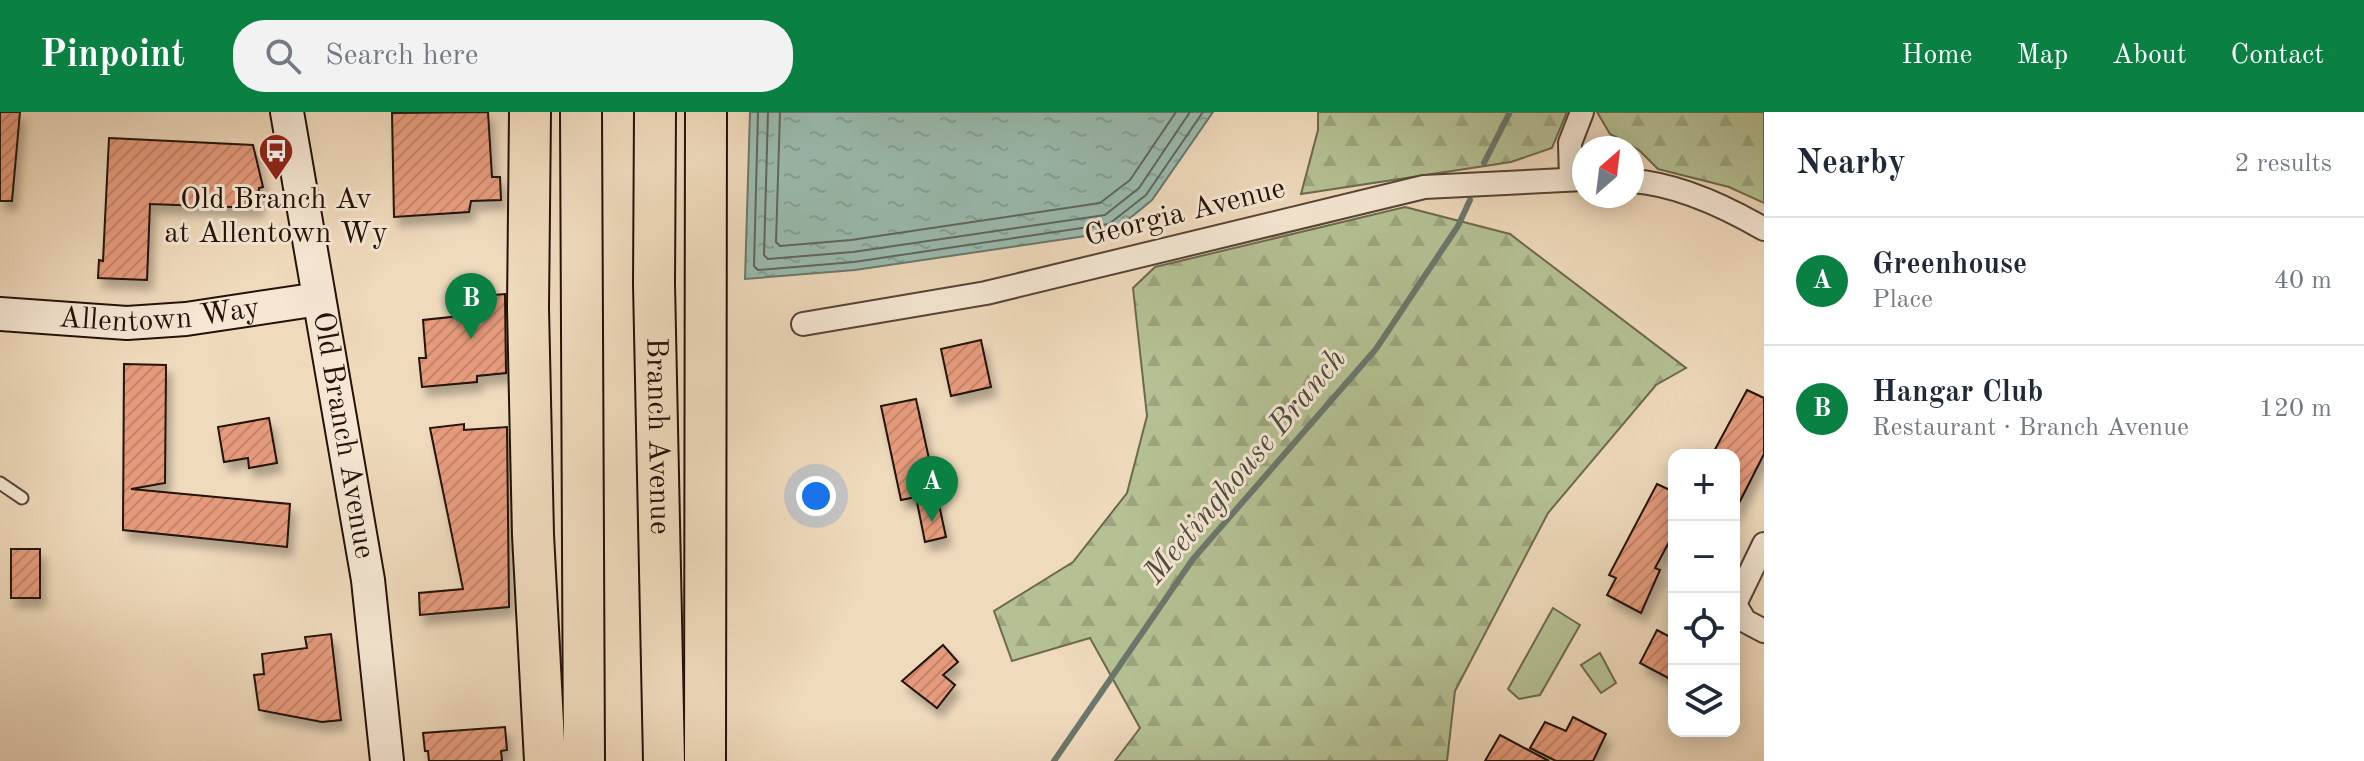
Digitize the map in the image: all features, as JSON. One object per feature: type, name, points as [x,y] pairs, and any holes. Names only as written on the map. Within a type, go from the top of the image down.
[{"type":"highway","points":[[530,112],[528,308],[533,549],[545,761]]},
{"type":"highway","points":[[581,112],[584,761]]},
{"type":"highway","name":"Branch Avenue","points":[[655,112],[654,300],[664,761]]},
{"type":"highway","points":[[705,761],[706,112]]},
{"type":"main road","name":"Old Branch Avenue","points":[[287,112],[368,580],[387,761]]},
{"type":"main road","name":"Allentown Way","points":[[0,314],[127,323],[186,319],[319,299]]},
{"type":"street","points":[[1573,136],[1582,112]]},
{"type":"street","name":"Georgia Avenue","points":[[803,324],[986,293],[1415,189],[1455,183],[1572,179]]},
{"type":"street","points":[[1644,182],[1703,201],[1764,229]]},
{"type":"street","points":[[1764,544],[1735,604],[1745,621],[1764,631]]},
{"type":"lane","points":[[0,483],[22,498]]},
{"type":"green space","points":[[1318,112],[1567,112],[1552,148],[1511,162],[1301,194],[1318,130]]},
{"type":"green space","points":[[1597,112],[1764,112],[1764,203],[1729,187],[1658,169],[1644,155],[1644,136],[1610,134]]},
{"type":"green space","points":[[1405,207],[1510,234],[1686,368],[1656,385],[1548,513],[1455,691],[1447,761],[1115,761],[1140,728],[1090,638],[1012,661],[994,611],[1073,562],[1127,493],[1147,416],[1133,288],[1155,267]]},
{"type":"green space","points":[[1553,608],[1580,625],[1540,695],[1519,699],[1508,689]]},
{"type":"green space","points":[[1600,653],[1616,683],[1601,693],[1581,665]]},
{"type":"water","points":[[750,112],[1213,112],[1152,200],[1113,232],[855,270],[745,279]]},
{"type":"building","points":[[0,112],[20,112],[12,201],[0,201]]},
{"type":"building","points":[[488,112],[492,177],[500,177],[501,200],[471,201],[469,212],[394,217],[392,113]]},
{"type":"building","points":[[109,138],[253,145],[263,187],[259,188],[258,208],[150,204],[147,280],[98,278],[99,260],[103,261]]},
{"type":"building","points":[[505,294],[506,373],[477,376],[477,382],[422,387],[419,358],[426,358],[423,320],[460,316],[459,298]]},
{"type":"building","points":[[981,340],[991,387],[951,396],[941,349]]},
{"type":"building","points":[[124,364],[166,365],[165,483],[131,489],[290,504],[287,547],[123,530]]},
{"type":"building","points":[[1747,390],[1764,398],[1764,454],[1740,501],[1740,449],[1715,449]]},
{"type":"building","points":[[916,399],[946,537],[925,542],[916,497],[901,500],[881,406]]},
{"type":"building","points":[[269,418],[277,463],[249,468],[248,458],[224,462],[218,427]]},
{"type":"building","points":[[464,424],[464,430],[507,427],[509,607],[420,615],[419,593],[463,589],[430,428]]},
{"type":"building","points":[[1657,484],[1668,489],[1668,544],[1655,568],[1660,570],[1641,613],[1607,595],[1616,578],[1609,575]]},
{"type":"building","points":[[11,549],[40,549],[40,598],[11,598]]},
{"type":"building","points":[[1657,630],[1668,636],[1668,678],[1640,663]]},
{"type":"building","points":[[331,634],[341,720],[322,722],[259,710],[254,675],[264,674],[262,654],[307,648],[305,637]]},
{"type":"building","points":[[943,645],[958,662],[943,675],[955,685],[937,708],[902,681]]},
{"type":"building","points":[[1573,717],[1606,734],[1593,761],[1556,761],[1530,748],[1545,722],[1566,731]]},
{"type":"building","points":[[505,727],[507,750],[501,751],[502,761],[429,761],[428,751],[425,751],[423,733]]},
{"type":"building","points":[[1500,735],[1549,761],[1485,761]]},
{"type":"waterway","name":"Meetinghouse Branch","points":[[1484,163],[1510,112]]},
{"type":"waterway","name":"Meetinghouse Branch","points":[[1054,761],[1193,559],[1376,349],[1458,226],[1470,200]]},
{"type":"place","name":"Old Branch Av at Allentown Wy","points":[[276,182]]},
{"type":"place","name":"Hangar Club","points":[[471,339]]},
{"type":"place","name":"Greenhouse","points":[[932,522]]}]
